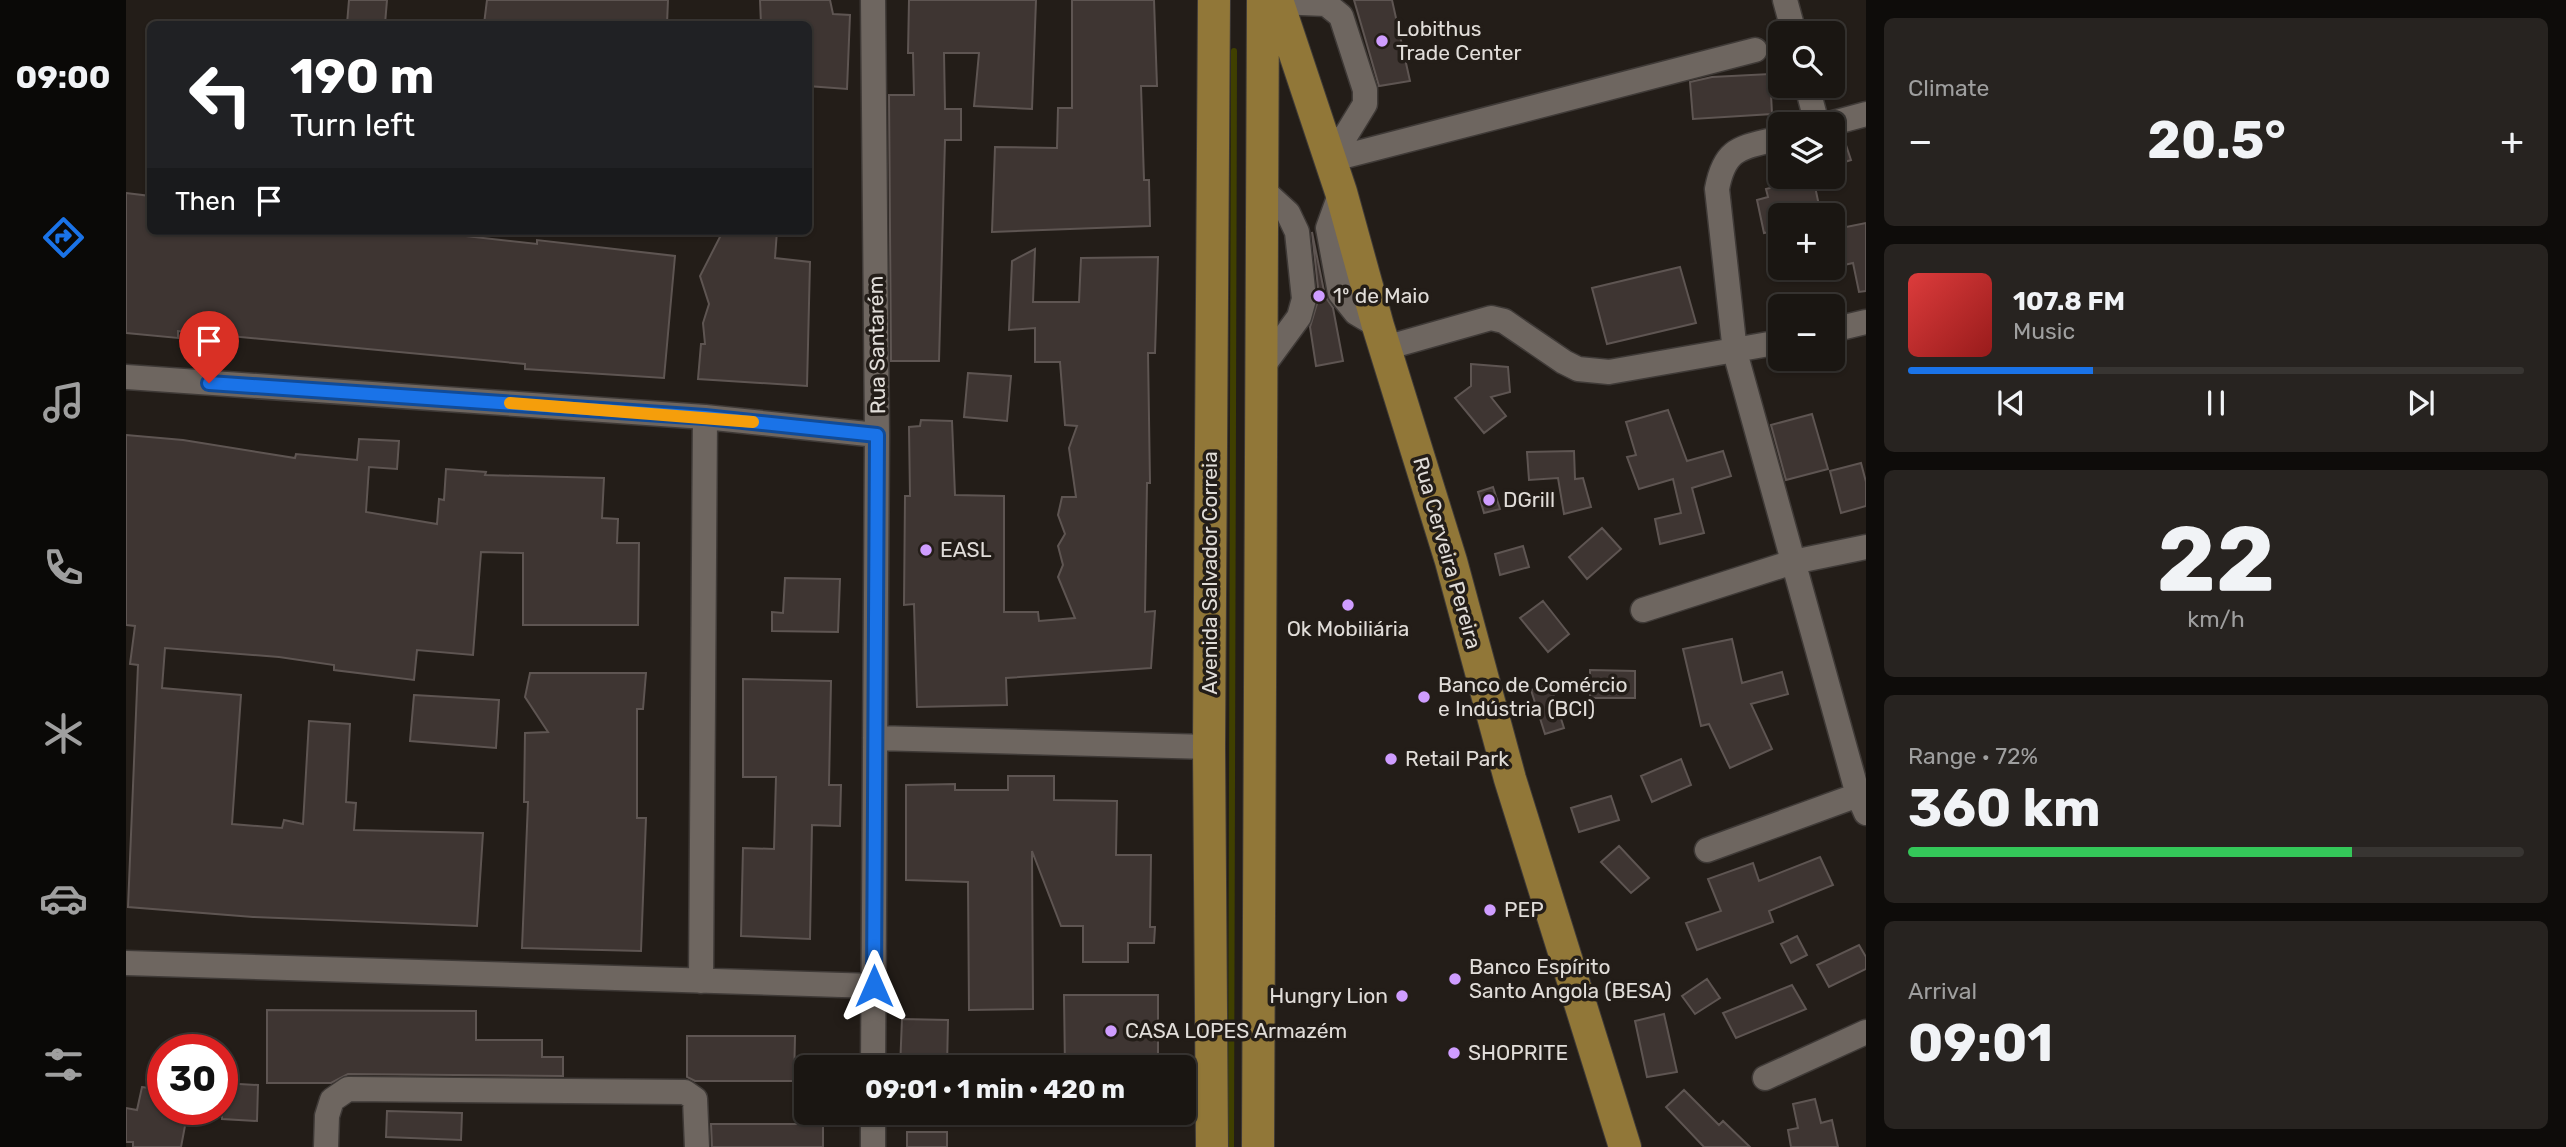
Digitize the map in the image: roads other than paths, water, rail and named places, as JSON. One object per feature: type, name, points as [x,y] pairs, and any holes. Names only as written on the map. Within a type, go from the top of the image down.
[{"type":"main road","name":"Avenida Salvador Correia","points":[[1212,1147],[1209,747],[1214,0]]},
{"type":"main road","name":"Rua Cerveira Pereira","points":[[1273,1],[1341,192],[1382,337],[1451,561],[1510,779],[1625,1147]]},
{"type":"main road","points":[[1258,1147],[1264,191],[1273,1]]},
{"type":"street","name":"Rua Santarém","points":[[873,0],[877,435],[873,1055]]},
{"type":"street","points":[[1785,0],[1791,21]]},
{"type":"street","points":[[1273,1],[1326,4],[1340,16],[1364,90],[1365,104],[1346,135],[1329,154]]},
{"type":"street","points":[[1329,154],[1755,50]]},
{"type":"street","points":[[1845,120],[1866,114]]},
{"type":"street","points":[[1707,850],[1862,804],[1735,352],[1717,189],[1721,166],[1733,150],[1768,141]]},
{"type":"street","points":[[1263,366],[1299,317],[1304,299],[1297,232],[1287,213],[1264,191]]},
{"type":"street","points":[[1382,337],[1491,318],[1504,321],[1578,369],[1609,372],[1768,345]]},
{"type":"street","points":[[1845,327],[1866,322]]},
{"type":"street","points":[[126,377],[705,417],[877,435]]},
{"type":"street","points":[[701,981],[705,417]]},
{"type":"street","points":[[1643,610],[1793,562],[1866,547]]},
{"type":"street","points":[[875,738],[1209,747]]},
{"type":"street","points":[[126,963],[874,986]]},
{"type":"street","points":[[1765,1078],[1866,1032]]},
{"type":"street","points":[[326,1147],[327,1116],[332,1100],[348,1089],[685,1092],[695,1099],[697,1147]]},
{"type":"street","points":[[873,1125],[873,1147]]},
{"type":"waterway","points":[[1231,1147],[1234,51]]},
{"type":"place","name":"Lobithus Trade Center","points":[[1382,41]]},
{"type":"place","name":"1º de Maio","points":[[1319,296]]},
{"type":"place","name":"DGrill","points":[[1489,500]]},
{"type":"place","name":"EASL","points":[[926,550]]},
{"type":"place","name":"Ok Mobiliária","points":[[1348,605]]},
{"type":"place","name":"Banco de Comércio e Indústria (BCI)","points":[[1424,697]]},
{"type":"place","name":"Retail Park","points":[[1391,759]]},
{"type":"place","name":"PEP","points":[[1490,910]]},
{"type":"place","name":"Banco Espírito Santo Angola (BESA)","points":[[1455,979]]},
{"type":"place","name":"Hungry Lion","points":[[1402,996]]},
{"type":"place","name":"CASA LOPES Armazém","points":[[1111,1031]]},
{"type":"place","name":"SHOPRITE","points":[[1454,1053]]}]
